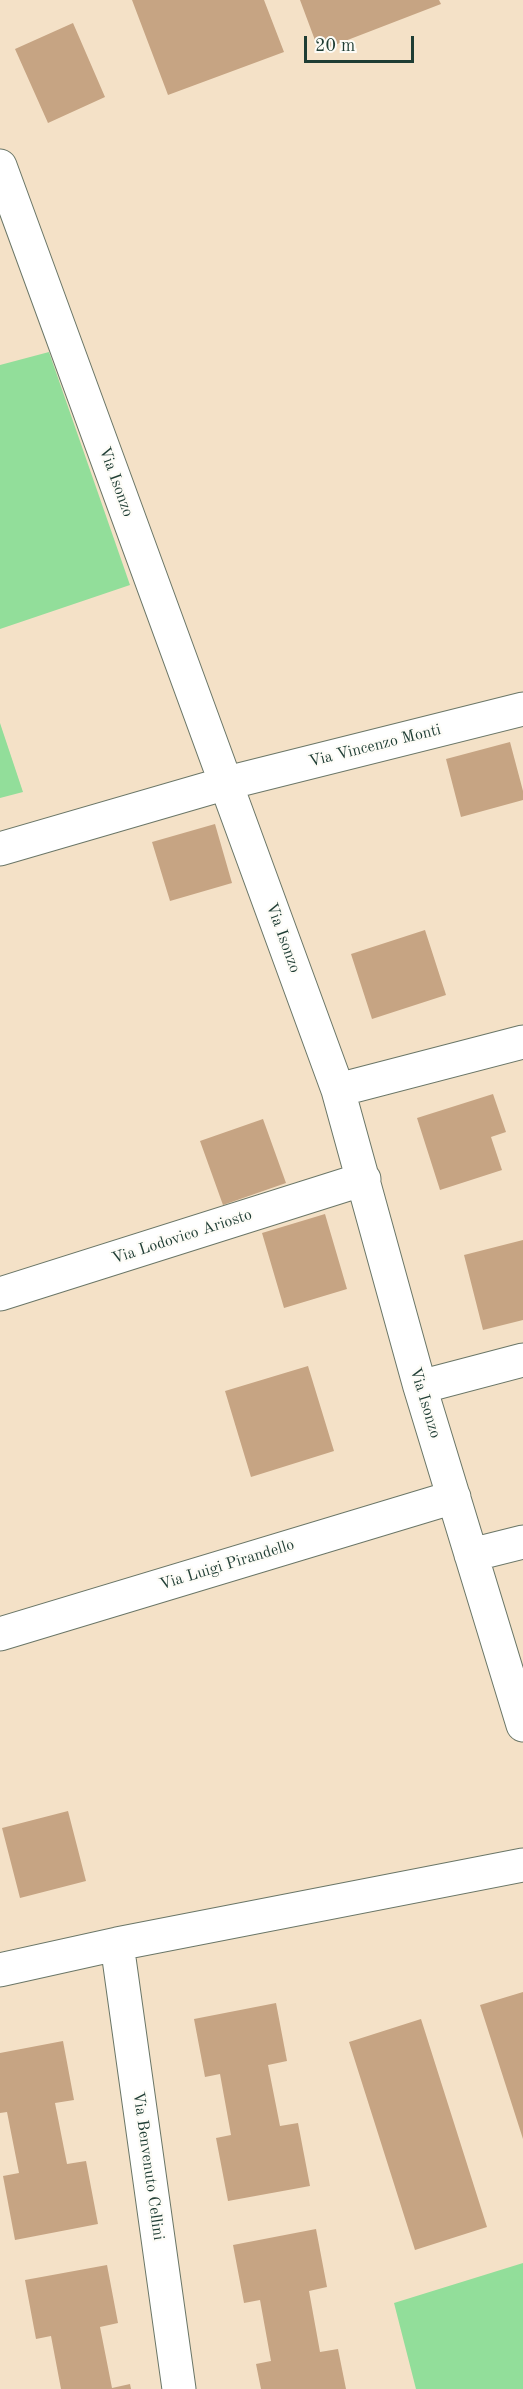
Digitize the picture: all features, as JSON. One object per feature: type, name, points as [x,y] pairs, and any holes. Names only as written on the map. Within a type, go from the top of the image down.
[{"type":"street","name":"Via Isonzo","points":[[0,166],[338,1090],[420,1387],[523,1725]]},
{"type":"street","name":"Via Vincenzo Monti","points":[[227,783],[523,709]]},
{"type":"street","points":[[0,849],[227,783]]},
{"type":"street","points":[[338,1090],[523,1042]]},
{"type":"street","name":"Via Lodovico Ariosto","points":[[0,1294],[364,1179]]},
{"type":"street","points":[[420,1387],[523,1360]]},
{"type":"street","name":"Via Luigi Pirandello","points":[[0,1634],[454,1497]]},
{"type":"street","points":[[471,1555],[523,1542]]},
{"type":"street","points":[[0,1970],[117,1944],[523,1864]]},
{"type":"street","name":"Via Benvenuto Cellini","points":[[117,1944],[179,2389]]},
{"type":"green space","points":[[49,352],[130,585],[0,629],[0,365]]},
{"type":"green space","points":[[0,723],[23,792],[0,798]]},
{"type":"green space","points":[[523,2263],[523,2389],[416,2389],[394,2303]]},
{"type":"building","points":[[132,0],[264,0],[284,52],[168,95]]},
{"type":"building","points":[[300,0],[439,0],[441,4],[319,51]]},
{"type":"building","points":[[73,23],[105,97],[48,123],[15,49]]},
{"type":"building","points":[[510,742],[523,791],[523,800],[461,817],[446,759]]},
{"type":"building","points":[[215,824],[232,883],[170,901],[152,842]]},
{"type":"building","points":[[425,930],[446,995],[372,1019],[351,954]]},
{"type":"building","points":[[493,1094],[506,1132],[491,1137],[502,1170],[440,1190],[417,1118]]},
{"type":"building","points":[[263,1119],[286,1183],[223,1205],[200,1141]]},
{"type":"building","points":[[325,1214],[347,1289],[284,1308],[262,1233]]},
{"type":"building","points":[[523,1240],[523,1320],[483,1330],[464,1255]]},
{"type":"building","points":[[308,1366],[334,1451],[251,1477],[225,1391]]},
{"type":"building","points":[[68,1811],[86,1881],[20,1898],[2,1828]]},
{"type":"building","points":[[523,1992],[523,2139],[480,2005]]},
{"type":"building","points":[[276,2003],[287,2061],[268,2065],[280,2126],[298,2123],[310,2186],[228,2201],[216,2138],[231,2135],[220,2074],[205,2077],[194,2019]]},
{"type":"building","points":[[421,2019],[487,2227],[415,2250],[349,2042]]},
{"type":"building","points":[[63,2041],[74,2100],[55,2103],[67,2164],[86,2161],[98,2224],[15,2240],[3,2176],[19,2173],[7,2112],[0,2113],[0,2053]]},
{"type":"building","points":[[316,2229],[327,2287],[309,2291],[320,2352],[338,2349],[346,2389],[261,2389],[256,2364],[271,2361],[260,2300],[244,2303],[233,2245]]},
{"type":"building","points":[[107,2265],[118,2323],[100,2327],[112,2388],[130,2384],[131,2389],[61,2389],[51,2336],[36,2339],[25,2280]]}]
